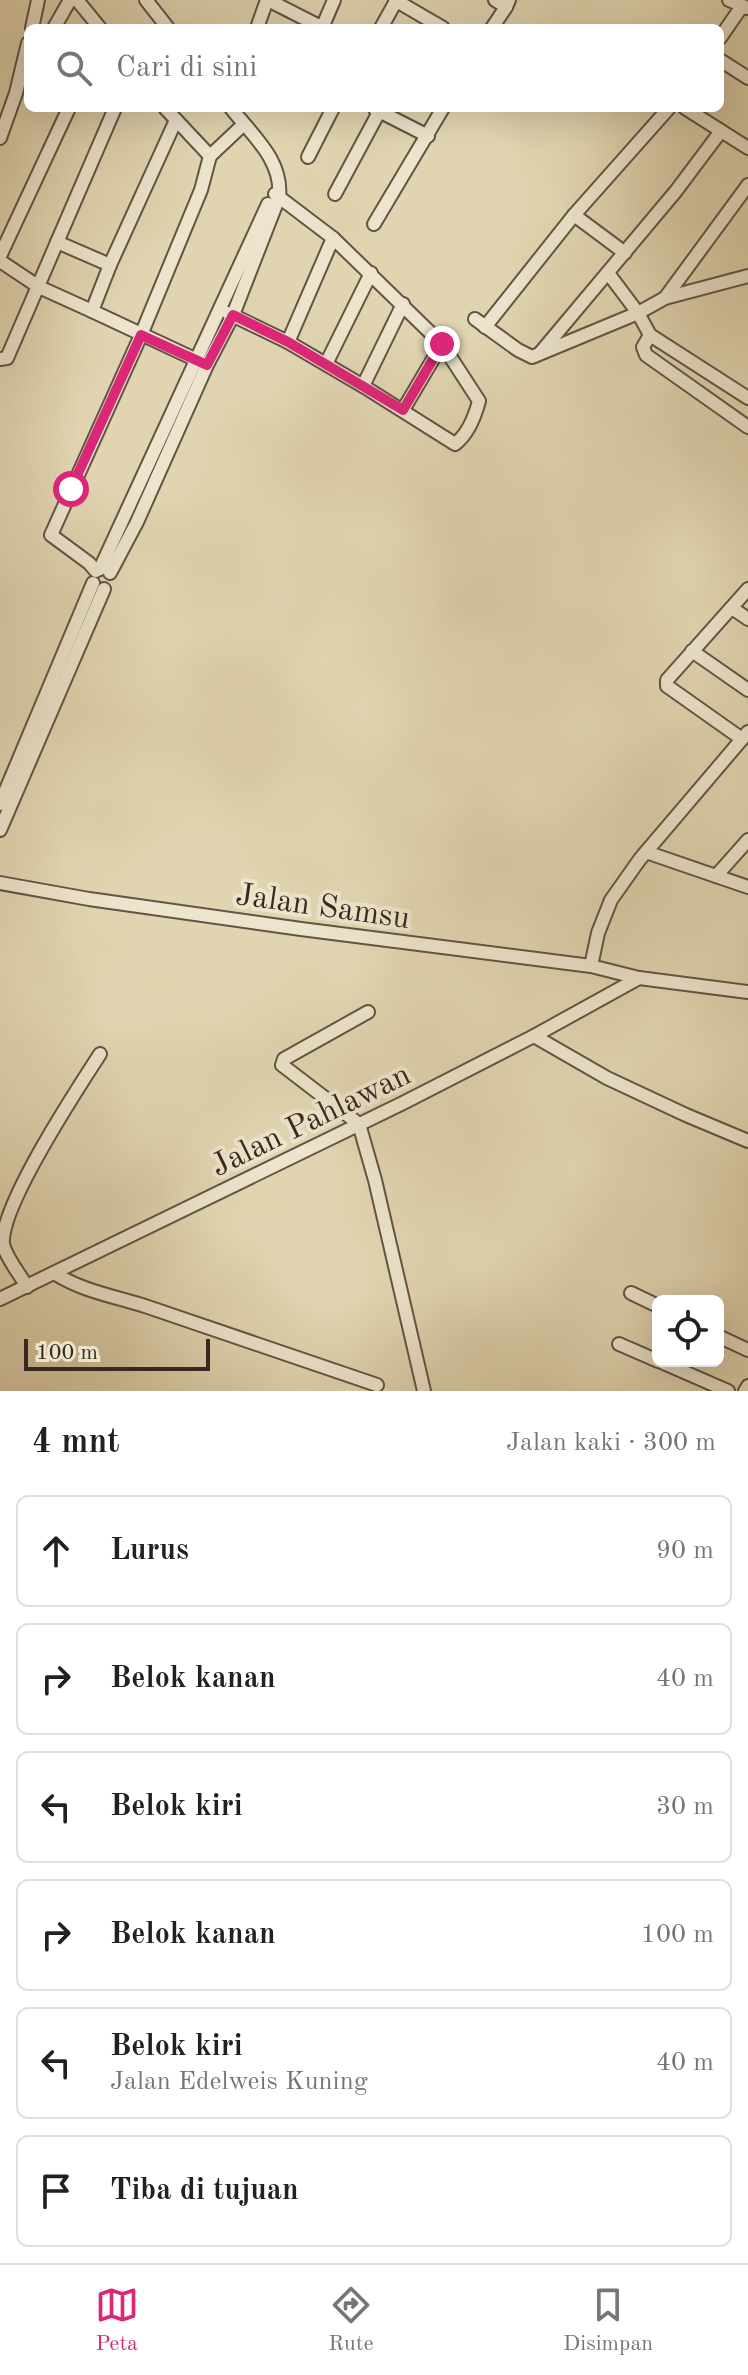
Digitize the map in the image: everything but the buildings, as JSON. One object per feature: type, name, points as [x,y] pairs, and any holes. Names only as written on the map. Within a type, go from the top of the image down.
[{"type":"street","points":[[33,24],[38,0]]},
{"type":"street","points":[[56,24],[70,0]]},
{"type":"street","points":[[77,0],[97,24]]},
{"type":"street","points":[[146,0],[165,24]]},
{"type":"street","points":[[259,24],[268,0],[314,24]]},
{"type":"street","points":[[324,24],[334,0]]},
{"type":"street","points":[[383,24],[395,0],[436,24]]},
{"type":"street","points":[[729,0],[746,8]]},
{"type":"street","points":[[494,24],[503,2]]},
{"type":"street","points":[[724,32],[740,9],[746,8]]},
{"type":"street","points":[[0,138],[24,60]]},
{"type":"street","points":[[724,63],[748,78]]},
{"type":"street","points":[[16,93],[24,79]]},
{"type":"street","points":[[67,112],[0,259],[39,287],[201,362]]},
{"type":"street","points":[[0,359],[7,358],[113,112]]},
{"type":"street","points":[[169,112],[210,156]]},
{"type":"street","points":[[0,830],[46,708],[101,577],[137,522],[201,362],[227,313],[278,192],[275,165],[234,112]]},
{"type":"street","points":[[308,157],[331,112]]},
{"type":"street","points":[[335,194],[374,112]]},
{"type":"street","points":[[379,112],[428,136]]},
{"type":"street","points":[[374,224],[441,112]]},
{"type":"street","points":[[665,112],[480,323],[532,357],[638,313],[665,298],[748,276]]},
{"type":"street","points":[[691,112],[748,148]]},
{"type":"street","points":[[92,311],[176,120]]},
{"type":"street","points":[[101,577],[89,563],[51,535],[141,335],[201,190],[210,156],[244,124]]},
{"type":"street","points":[[537,356],[676,191],[721,131]]},
{"type":"street","points":[[665,298],[748,185]]},
{"type":"street","points":[[227,313],[288,342],[403,410],[452,443],[461,440],[476,412],[479,401],[442,344],[371,273],[278,192]]},
{"type":"street","points":[[574,215],[625,253]]},
{"type":"street","points":[[288,342],[333,238]]},
{"type":"street","points":[[57,242],[110,265]]},
{"type":"street","points":[[326,364],[371,273]]},
{"type":"street","points":[[608,273],[638,313],[650,335],[748,398]]},
{"type":"street","points":[[363,386],[403,304]]},
{"type":"street","points":[[650,335],[643,347],[646,355],[748,427]]},
{"type":"street","points":[[403,410],[442,344]]},
{"type":"street","points":[[687,385],[701,366]]},
{"type":"street","points":[[591,966],[598,933],[611,900],[646,852],[745,736],[667,686],[667,680],[748,589]]},
{"type":"street","points":[[732,608],[748,619]]},
{"type":"street","points":[[692,651],[748,690]]},
{"type":"street","points":[[0,804],[46,708]]},
{"type":"street","points":[[716,876],[748,840]]},
{"type":"street","points":[[646,852],[748,887]]},
{"type":"street","name":"Jalan Samsu","points":[[0,883],[301,929],[591,966],[639,978],[748,992]]},
{"type":"street","name":"Jalan Pahlawan","points":[[0,1299],[359,1124],[534,1036],[639,978]]},
{"type":"street","points":[[368,1012],[282,1062],[285,1069],[359,1124],[424,1391]]},
{"type":"street","points":[[534,1036],[607,1078],[748,1141]]},
{"type":"street","points":[[27,1287],[3,1243],[8,1212],[56,1122],[100,1054]]},
{"type":"street","points":[[54,1273],[86,1290],[143,1306],[377,1385]]},
{"type":"street","points":[[631,1293],[652,1303]]},
{"type":"street","points":[[724,1339],[748,1350]]},
{"type":"street","points":[[619,1344],[652,1358]]},
{"type":"street","points":[[672,1367],[728,1391]]},
{"type":"route","points":[[71,489],[141,335],[207,365],[233,315],[288,342],[403,410],[442,344]]}]
